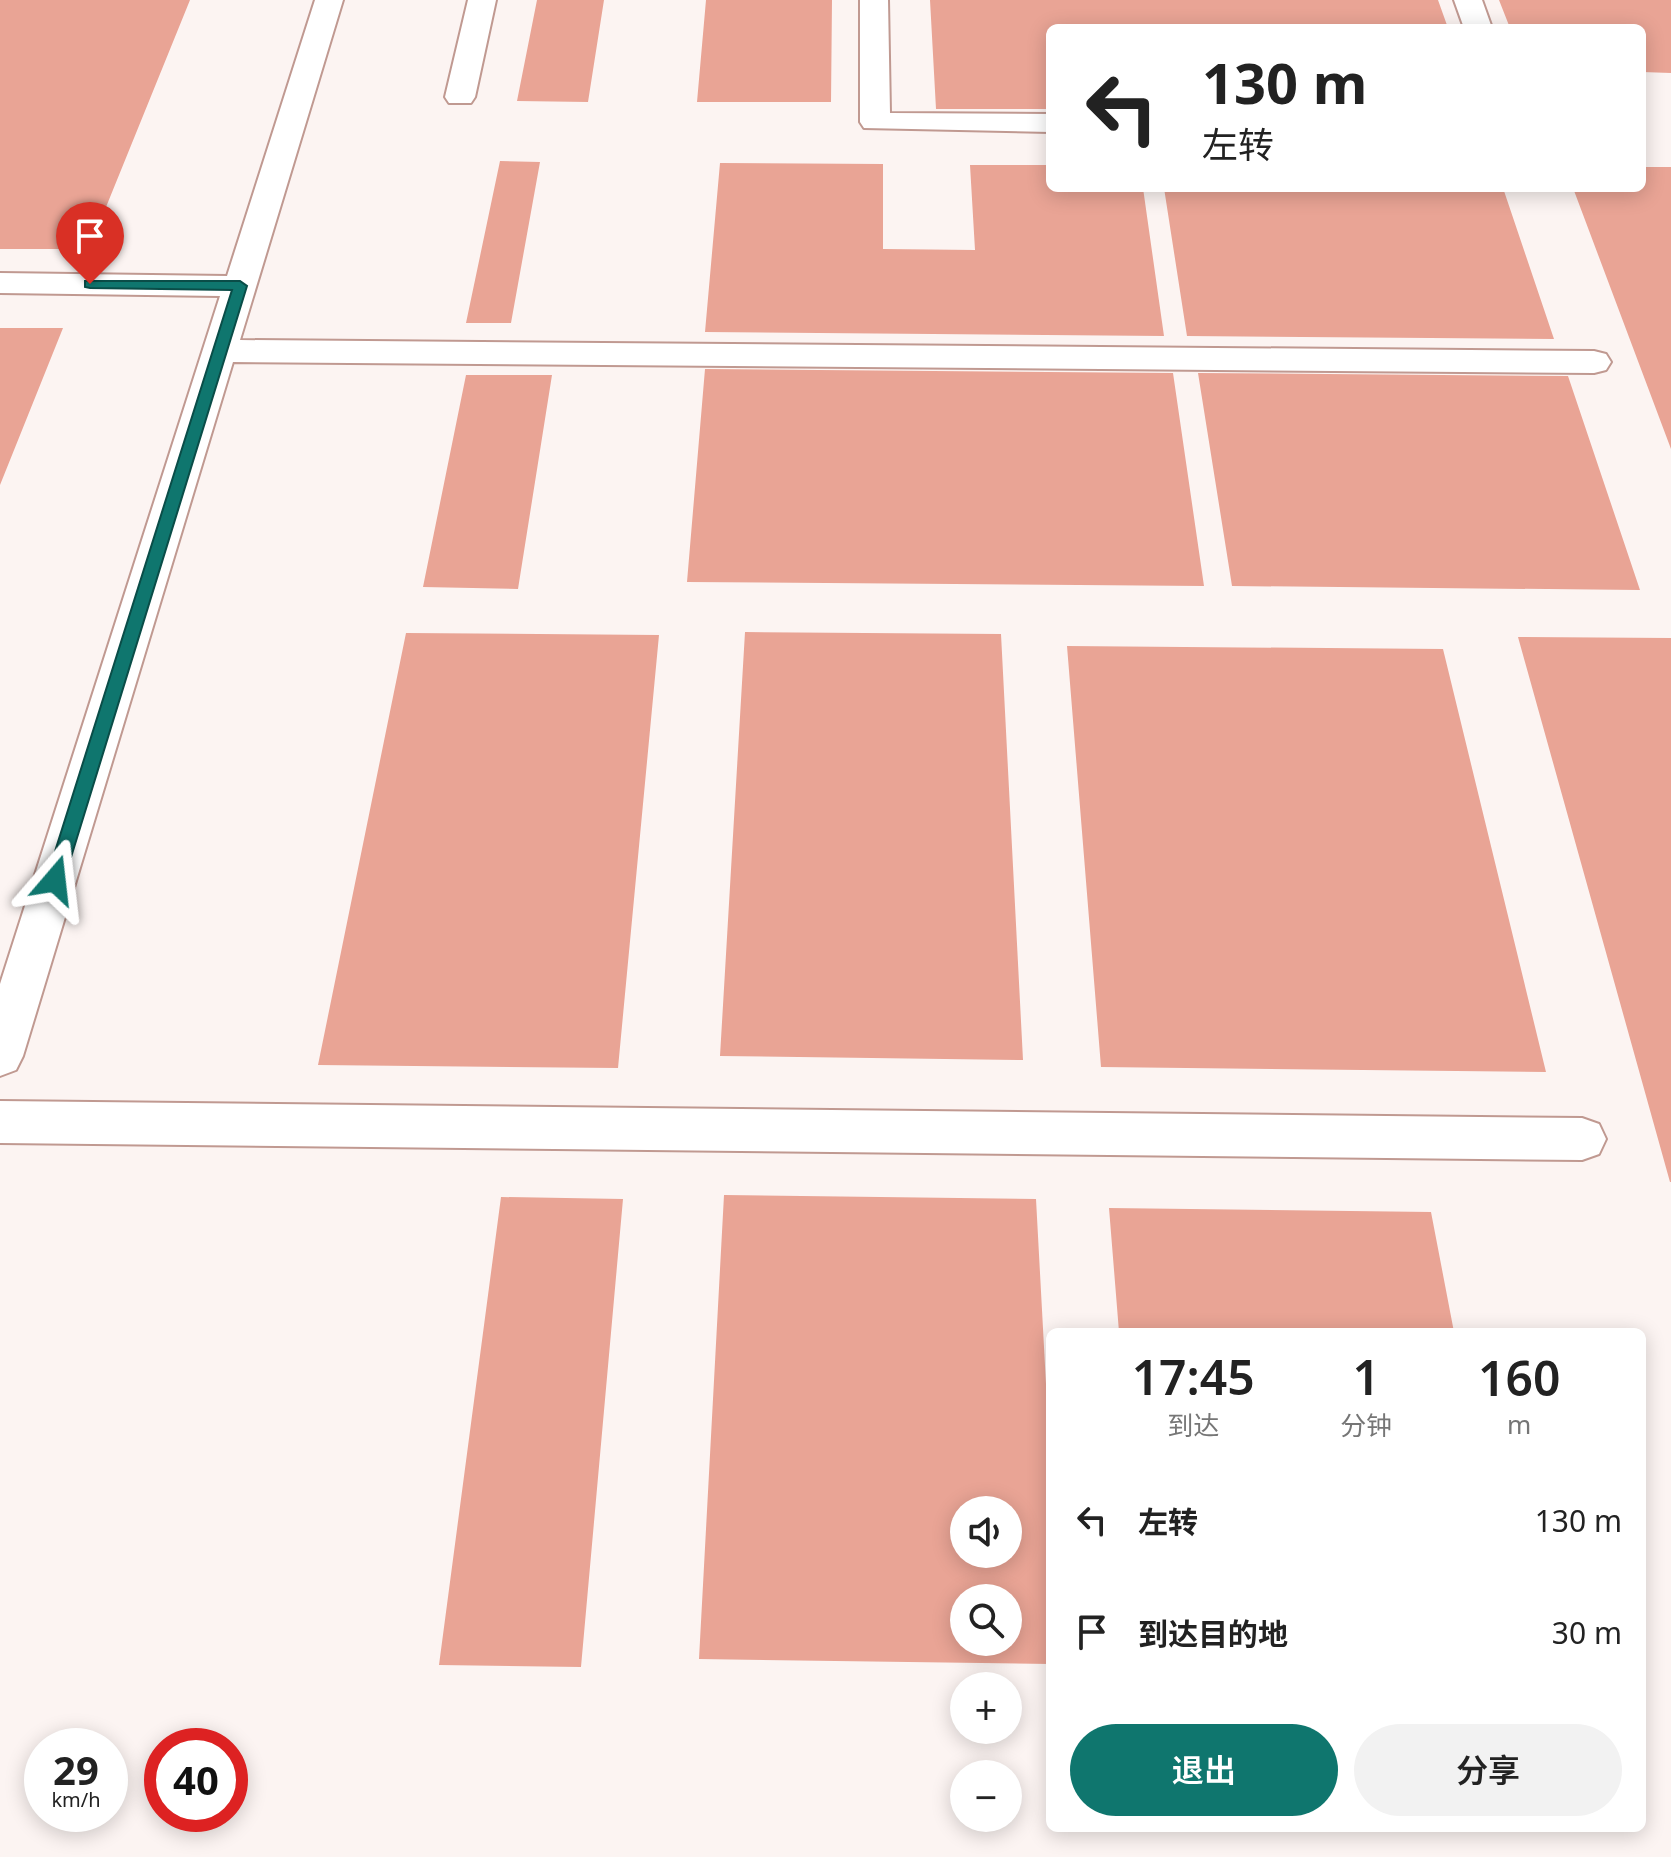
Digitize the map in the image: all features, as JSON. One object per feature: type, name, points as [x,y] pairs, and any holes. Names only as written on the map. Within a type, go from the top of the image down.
[{"type":"street","points":[[0,1056],[329,0]]},
{"type":"street","points":[[460,97],[482,0]]},
{"type":"street","points":[[874,0],[875,122],[1046,123]]},
{"type":"street","points":[[1468,0],[1477,24]]},
{"type":"street","points":[[0,283],[240,286]]},
{"type":"street","points":[[220,351],[1594,362]]},
{"type":"street","points":[[0,1122],[1582,1139]]},
{"type":"building","points":[[0,0],[190,0],[89,249],[0,249]]},
{"type":"building","points":[[537,0],[604,0],[588,102],[517,101]]},
{"type":"building","points":[[706,0],[832,0],[831,102],[697,102]]},
{"type":"building","points":[[930,0],[1438,0],[1447,24],[1046,24],[1046,109],[936,109]]},
{"type":"building","points":[[1499,0],[1671,0],[1671,73],[1646,72],[1646,24],[1508,24]]},
{"type":"building","points":[[500,161],[540,162],[511,323],[466,323]]},
{"type":"building","points":[[720,163],[883,164],[883,249],[975,250],[970,165],[1046,165],[1046,192],[1144,192],[1164,336],[705,332]]},
{"type":"building","points":[[1646,167],[1671,167],[1671,449],[1575,192],[1646,192]]},
{"type":"building","points":[[1165,192],[1504,192],[1554,339],[1187,336]]},
{"type":"building","points":[[0,328],[63,328],[0,485]]},
{"type":"building","points":[[705,369],[1173,373],[1204,586],[687,582]]},
{"type":"building","points":[[1198,373],[1568,376],[1640,590],[1232,586]]},
{"type":"building","points":[[466,375],[552,375],[518,589],[423,587]]},
{"type":"building","points":[[745,632],[1001,634],[1023,1060],[720,1056]]},
{"type":"building","points":[[406,633],[659,635],[618,1068],[318,1065]]},
{"type":"building","points":[[1518,637],[1671,638],[1671,1182],[1670,1182]]},
{"type":"building","points":[[1067,646],[1443,649],[1546,1072],[1101,1067]]},
{"type":"building","points":[[724,1195],[1036,1199],[1046,1384],[1046,1664],[699,1659]]},
{"type":"building","points":[[501,1197],[623,1199],[581,1667],[439,1665]]},
{"type":"building","points":[[1109,1208],[1431,1212],[1453,1328],[1119,1328]]},
{"type":"route","points":[[55,880],[240,286],[90,284]]}]
